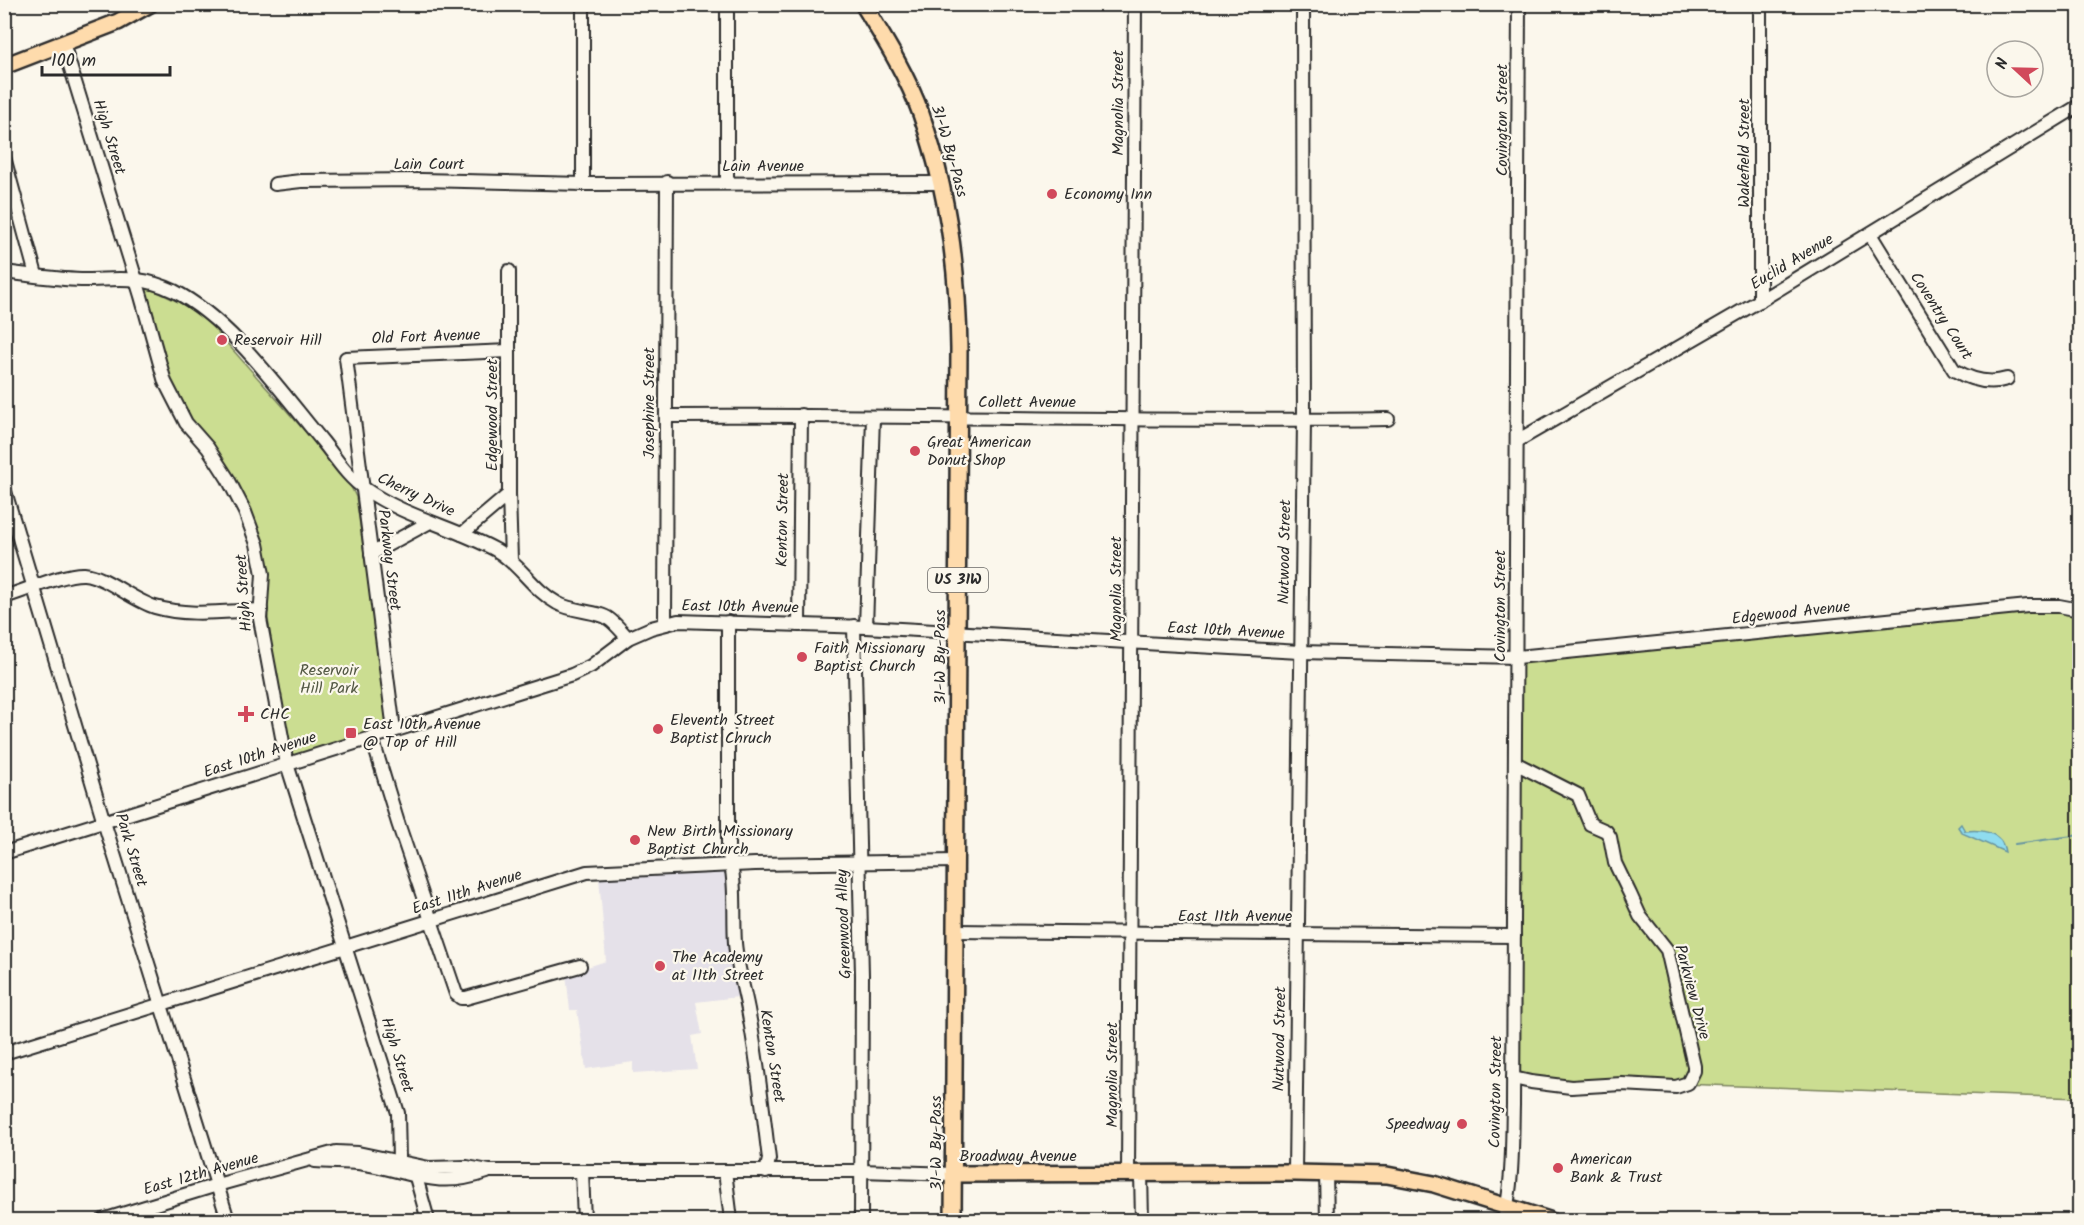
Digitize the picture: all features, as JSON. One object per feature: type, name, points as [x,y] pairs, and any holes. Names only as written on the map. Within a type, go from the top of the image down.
[{"type":"main road","points":[[4,66],[124,20],[150,4]]},
{"type":"main road","name":"31-W By-Pass","points":[[863,4],[892,52],[921,113],[942,183],[955,263],[958,330],[958,632],[953,1221]]},
{"type":"main road","name":"Broadway Avenue","points":[[953,1174],[1372,1174],[1416,1180],[1505,1214],[1550,1221]]},
{"type":"street","points":[[583,4],[583,184]]},
{"type":"street","points":[[727,4],[727,182]]},
{"type":"street","name":"Magnolia Street","points":[[1135,4],[1130,933],[1135,1173],[1142,1221]]},
{"type":"street","name":"Nutwood Street","points":[[1296,1173],[1304,420],[1303,4]]},
{"type":"street","name":"Covington Street","points":[[1505,1214],[1512,1160],[1513,1078],[1519,4]]},
{"type":"street","name":"Wakefield Street","points":[[1760,4],[1760,301]]},
{"type":"street","name":"High Street","points":[[63,43],[136,278],[158,360],[173,400],[186,423],[208,448],[228,479],[254,534],[262,574],[261,622],[287,764],[398,1113],[400,1167]]},
{"type":"street","name":"Euclid Avenue","points":[[1517,441],[1760,301],[2079,105]]},
{"type":"street","points":[[4,157],[36,275]]},
{"type":"street","name":"Lain Court","points":[[275,183],[422,180],[583,184]]},
{"type":"street","name":"Josephine Street","points":[[665,624],[667,182]]},
{"type":"street","name":"Lain Avenue","points":[[583,184],[942,183]]},
{"type":"street","name":"Coventry Court","points":[[1870,234],[1954,370],[1976,381],[2007,380]]},
{"type":"street","name":"Cherry Drive","points":[[6,269],[79,280],[136,278],[172,290],[208,313],[256,362],[363,488],[396,507],[462,534],[511,560],[539,589],[557,603],[580,612],[607,618],[628,638]]},
{"type":"street","name":"Edgewood Street","points":[[509,271],[511,560]]},
{"type":"street","name":"Old Fort Avenue","points":[[346,359],[348,357],[509,351]]},
{"type":"street","name":"Parkway Street","points":[[346,359],[394,730]]},
{"type":"street","name":"Kenton Street","points":[[799,625],[801,415]]},
{"type":"street","name":"Collett Avenue","points":[[666,416],[1388,419]]},
{"type":"street","points":[[867,627],[873,417]]},
{"type":"street","name":"Park Street","points":[[5,494],[228,1221]]},
{"type":"street","points":[[462,534],[509,494]]},
{"type":"street","points":[[371,554],[430,522]]},
{"type":"street","points":[[4,597],[84,574],[97,577],[139,601],[171,611],[261,610]]},
{"type":"street","name":"Edgewood Avenue","points":[[1517,657],[2028,606],[2074,608]]},
{"type":"street","name":"East 10th Avenue","points":[[4,854],[572,675],[591,666],[628,638],[665,624],[694,621],[854,626],[1300,652],[1517,657]]},
{"type":"street","name":"Kenton Street","points":[[728,622],[728,852],[734,876],[735,942],[760,1079],[770,1159],[766,1172]]},
{"type":"street","name":"Greenwood Alley","points":[[854,626],[863,1047],[861,1221]]},
{"type":"street","points":[[372,738],[456,994],[461,998],[494,991],[580,966]]},
{"type":"street","name":"Parkview Drive","points":[[1513,1078],[1570,1087],[1622,1084],[1676,1087],[1688,1083],[1694,1070],[1667,950],[1640,916],[1615,863],[1610,837],[1606,831],[1590,824],[1578,795],[1515,763]]},
{"type":"street","name":"East 11th Avenue","points":[[4,1053],[586,873],[732,865],[956,861]]},
{"type":"street","name":"East 11th Avenue","points":[[955,931],[1514,936]]},
{"type":"street","name":"East 12th Avenue","points":[[103,1221],[217,1185],[308,1160],[400,1167]]},
{"type":"street","name":"Broadway Avenue","points":[[400,1167],[467,1167],[489,1171],[861,1171],[953,1174]]},
{"type":"street","name":"Broadway Avenue","points":[[400,1167],[416,1178],[430,1180],[468,1179],[489,1171]]},
{"type":"street","points":[[582,1171],[584,1221]]},
{"type":"street","points":[[725,1172],[731,1221]]},
{"type":"street","points":[[1326,1173],[1327,1221]]},
{"type":"street","points":[[416,1178],[428,1221]]},
{"type":"shaded area","name":"The Academy at 11th Street","points":[[726,870],[731,972],[738,997],[696,1002],[702,1034],[692,1036],[697,1069],[633,1073],[633,1062],[586,1069],[577,1010],[570,1010],[566,974],[606,961],[599,877]]},
{"type":"green space","name":"Reservoir Hill Park","points":[[147,287],[187,306],[208,322],[348,481],[356,497],[387,726],[297,755],[291,752],[284,728],[268,619],[265,556],[174,392],[144,289]]},
{"type":"green space","points":[[2075,608],[2079,610],[2079,1098],[1513,1078],[1517,657]]},
{"type":"water","points":[[1961,824],[1965,831],[1984,831],[1995,836],[2000,840],[2005,852],[1962,833],[1958,827]]},
{"type":"waterway","points":[[2015,844],[2080,835]]},
{"type":"place","name":"Economy Inn","points":[[1052,194]]},
{"type":"place","name":"Reservoir Hill","points":[[222,340]]},
{"type":"place","name":"Great American Donut Shop","points":[[915,451]]},
{"type":"place","name":"Faith Missionary Baptist Church","points":[[802,657]]},
{"type":"place","name":"CHC","points":[[246,714]]},
{"type":"place","name":"Eleventh Street Baptist Chruch","points":[[658,729]]},
{"type":"place","name":"East 10th Avenue @ Top of Hill","points":[[351,733]]},
{"type":"place","name":"New Birth Missionary Baptist Church","points":[[635,840]]},
{"type":"place","name":"The Academy at 11th Street","points":[[660,966]]},
{"type":"place","name":"Speedway","points":[[1462,1124]]},
{"type":"place","name":"American Bank & Trust","points":[[1558,1168]]}]
